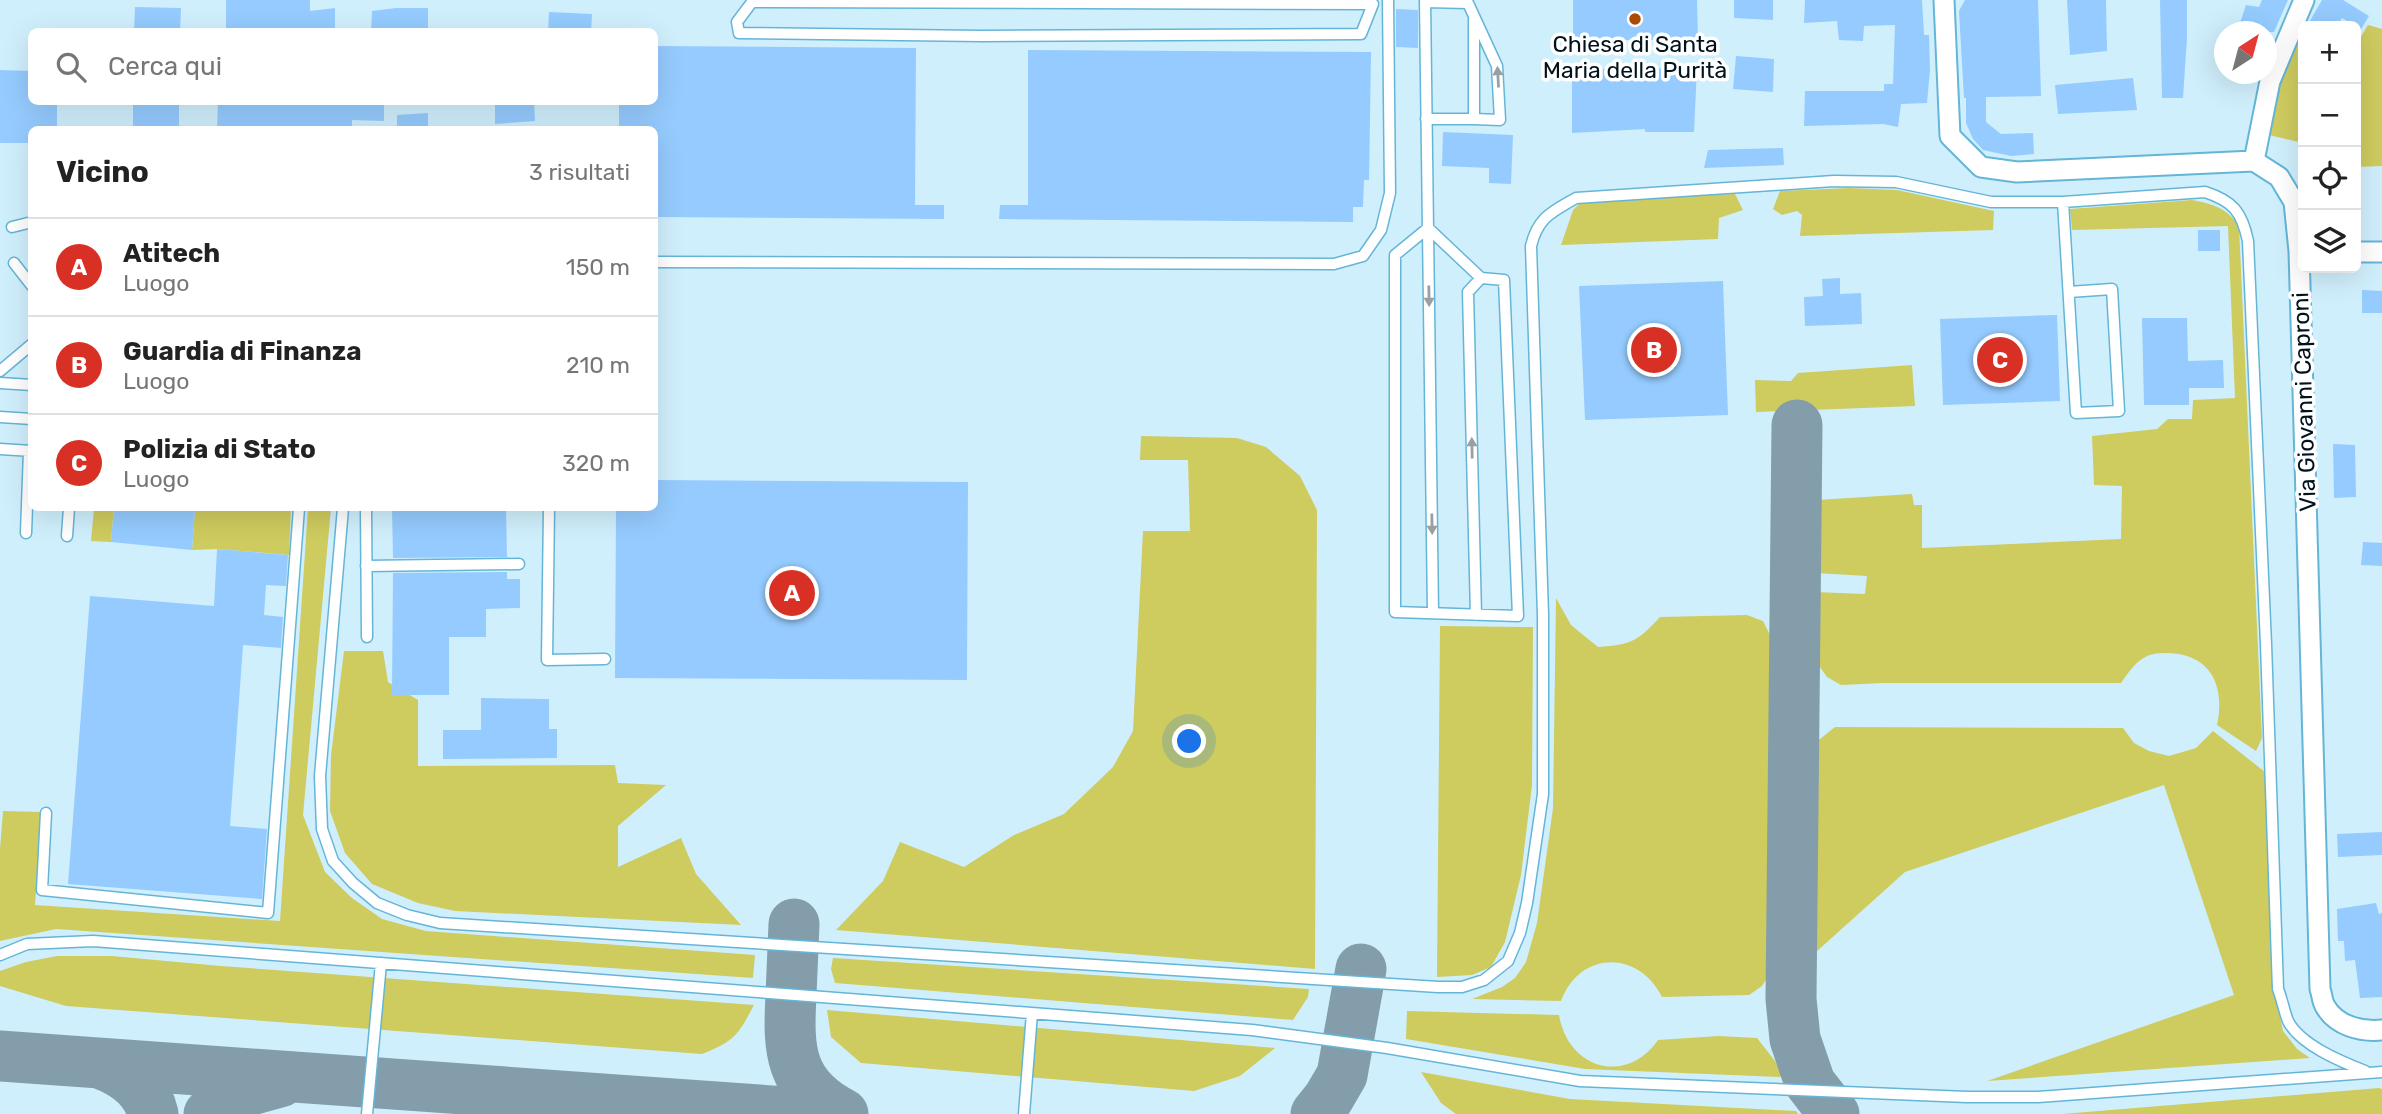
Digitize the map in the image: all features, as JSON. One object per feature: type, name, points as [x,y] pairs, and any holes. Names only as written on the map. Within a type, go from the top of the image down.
[{"type":"street","points":[[1944,0],[1950,136],[1981,167],[2017,172],[2254,161],[2270,81],[2304,0]]},
{"type":"street","name":"Via Giovanni Caproni","points":[[2254,161],[2279,177],[2294,202],[2298,230]]},
{"type":"street","points":[[2361,252],[2382,252]]},
{"type":"street","name":"Via Giovanni Caproni","points":[[2302,273],[2320,989],[2325,1006],[2339,1021],[2353,1028],[2382,1030]]},
{"type":"lane","points":[[658,262],[1334,264],[1363,256],[1381,230],[1390,193],[1388,0]]},
{"type":"lane","points":[[1426,119],[1500,120],[1497,66],[1468,4],[1425,1],[1426,119],[1433,613]]},
{"type":"lane","points":[[752,2],[1376,2],[1361,34],[982,36],[739,33],[737,22],[752,2]]},
{"type":"lane","points":[[1474,17],[1474,119]]},
{"type":"lane","points":[[342,511],[320,776],[322,829],[333,861],[353,883],[377,903],[407,915],[440,923],[1438,988],[1462,986],[1484,980],[1508,961],[1520,933],[1543,794],[1543,615],[1531,246],[1535,230],[1549,214],[1576,198],[1834,181],[1896,182],[1991,202],[2063,202],[2205,192],[2221,197],[2235,208],[2244,222],[2248,241],[2278,989],[2289,1023],[2311,1044],[2333,1058],[2369,1073]]},
{"type":"lane","points":[[2063,202],[2068,292],[2076,413],[2119,411],[2112,289],[2068,292]]},
{"type":"lane","points":[[12,227],[28,223]]},
{"type":"lane","points":[[1428,228],[1481,278],[1504,280],[1518,616],[1395,612],[1395,256],[1428,228]]},
{"type":"lane","points":[[14,263],[28,281]]},
{"type":"lane","points":[[1476,615],[1468,292],[1481,278]]},
{"type":"lane","points":[[0,370],[28,347]]},
{"type":"lane","points":[[0,383],[28,386]]},
{"type":"lane","points":[[0,417],[28,419]]},
{"type":"lane","points":[[0,449],[28,451]]},
{"type":"lane","points":[[26,533],[28,492]]},
{"type":"lane","points":[[67,536],[69,511]]},
{"type":"lane","points":[[46,813],[42,890],[268,913],[299,511]]},
{"type":"lane","points":[[366,511],[367,637]]},
{"type":"lane","points":[[549,511],[547,660],[605,659]]},
{"type":"lane","points":[[366,566],[519,564]]},
{"type":"lane","points":[[0,955],[27,944],[93,940],[1032,1013],[1296,1035],[1580,1081],[1619,1083],[1967,1097],[2038,1097],[2382,1072]]},
{"type":"lane","points":[[367,1114],[381,963]]},
{"type":"lane","points":[[1024,1114],[1032,1013]]},
{"type":"shaded area","points":[[2368,25],[2382,29],[2382,166],[2361,167],[2361,37]]},
{"type":"shaded area","points":[[2298,43],[2298,142],[2269,135],[2283,73]]},
{"type":"shaded area","points":[[1849,188],[1897,190],[1994,211],[1993,230],[1800,236],[1802,215],[1797,211],[1782,215],[1773,209],[1780,191]]},
{"type":"shaded area","points":[[1735,194],[1743,210],[1719,218],[1718,239],[1561,245],[1573,210],[1579,204],[1596,199]]},
{"type":"shaded area","points":[[2192,200],[2219,208],[2230,215],[2239,226],[2262,738],[2256,751],[2217,725],[2219,701],[2214,680],[2202,664],[2179,654],[2159,653],[2143,658],[2121,683],[1841,685],[1827,677],[1817,663],[1815,592],[1865,594],[1867,576],[1816,573],[1817,500],[1912,494],[1914,505],[1922,505],[1922,548],[2121,539],[2122,486],[2094,485],[2092,436],[2157,429],[2168,419],[2192,419],[2193,400],[2235,398],[2228,226],[2072,230],[2070,209]]},
{"type":"shaded area","points":[[1912,365],[1915,406],[1756,412],[1755,380],[1791,381],[1798,373]]},
{"type":"shaded area","points":[[1141,436],[1237,438],[1266,447],[1300,476],[1317,510],[1315,969],[836,930],[883,881],[900,842],[964,867],[1014,835],[1064,814],[1113,767],[1133,731],[1143,531],[1190,531],[1188,460],[1140,460]]},
{"type":"shaded area","points":[[94,511],[114,511],[111,542],[91,541]]},
{"type":"shaded area","points":[[195,511],[291,511],[289,555],[217,549],[192,550]]},
{"type":"shaded area","points":[[308,511],[331,511],[303,815],[325,872],[352,898],[382,919],[426,931],[755,955],[753,978],[56,929],[0,941],[0,849],[3,811],[42,812],[35,905],[280,921]]},
{"type":"shaded area","points":[[1556,598],[1571,625],[1598,647],[1619,645],[1633,640],[1646,632],[1660,617],[1747,615],[1763,621],[1771,637],[1769,975],[1762,986],[1749,995],[1662,997],[1652,982],[1639,971],[1625,964],[1610,962],[1595,965],[1582,972],[1570,984],[1561,1001],[1472,999],[1502,987],[1515,978],[1526,962],[1537,923],[1553,808]]},
{"type":"shaded area","points":[[1440,626],[1533,627],[1532,785],[1521,875],[1505,942],[1491,967],[1472,975],[1437,977]]},
{"type":"shaded area","points":[[344,651],[383,651],[388,682],[418,700],[418,766],[615,765],[618,783],[666,785],[618,826],[618,867],[681,838],[696,874],[741,925],[455,911],[418,903],[372,884],[345,853],[330,811],[331,755]]},
{"type":"shaded area","points":[[1835,727],[2123,728],[2134,743],[2149,751],[2169,756],[2196,748],[2213,731],[2265,772],[2275,993],[2283,1031],[2297,1049],[2310,1058],[1987,1081],[2234,995],[2164,785],[1905,872],[1816,952],[1815,743]]},
{"type":"shaded area","points":[[57,956],[112,956],[754,1005],[729,1041],[702,1054],[66,1006],[0,986],[0,971]]},
{"type":"shaded area","points":[[833,958],[1309,989],[1308,997],[1293,1020],[835,983],[831,969]]},
{"type":"shaded area","points":[[827,1010],[1275,1048],[1240,1076],[1194,1091],[861,1063],[831,1037]]},
{"type":"shaded area","points":[[1407,1011],[1559,1015],[1574,1048],[1586,1059],[1615,1067],[1630,1063],[1645,1054],[1658,1040],[1719,1036],[1757,1038],[1775,1061],[1783,1077],[1585,1069],[1406,1039]]},
{"type":"shaded area","points":[[1421,1072],[1570,1099],[1796,1111],[1798,1114],[1456,1114],[1441,1103]]},
{"type":"shaded area","points":[[2382,1089],[2382,1114],[2062,1114]]},
{"type":"building","points":[[226,0],[310,0],[310,11],[335,8],[335,28],[226,28]]},
{"type":"building","points":[[1573,0],[1697,0],[1698,40],[1573,40]]},
{"type":"building","points":[[1734,0],[1773,0],[1773,20],[1734,18]]},
{"type":"building","points":[[1805,0],[1922,0],[1924,35],[1929,35],[1927,103],[1901,104],[1898,127],[1883,124],[1804,126],[1805,91],[1884,91],[1884,84],[1893,84],[1895,25],[1864,26],[1863,41],[1839,40],[1837,21],[1804,23]]},
{"type":"building","points":[[1965,0],[2038,0],[2041,96],[1986,97],[1986,122],[2001,134],[2033,133],[2034,154],[2011,156],[1983,150],[1973,139],[1966,123],[1964,98],[1959,11]]},
{"type":"building","points":[[2067,0],[2106,0],[2107,51],[2070,55]]},
{"type":"building","points":[[2160,0],[2187,0],[2183,98],[2162,98]]},
{"type":"building","points":[[2262,0],[2288,0],[2277,25],[2277,21],[2241,21],[2246,5],[2259,7]]},
{"type":"building","points":[[2322,0],[2343,0],[2369,16],[2361,29],[2361,21],[2347,21],[2342,18],[2340,21],[2310,21]]},
{"type":"building","points":[[135,7],[181,8],[180,28],[134,28]]},
{"type":"building","points":[[428,8],[428,28],[371,28],[372,11]]},
{"type":"building","points":[[1396,9],[1418,10],[1418,48],[1396,47]]},
{"type":"building","points":[[549,12],[592,14],[591,28],[548,28]]},
{"type":"building","points":[[658,46],[916,48],[915,205],[944,205],[944,219],[658,217],[658,126],[619,126],[619,105],[658,105]]},
{"type":"building","points":[[1028,50],[1371,52],[1369,180],[1364,180],[1363,207],[1353,207],[1353,222],[999,219],[1000,205],[1028,205]]},
{"type":"building","points":[[1736,56],[1774,59],[1773,92],[1733,89]]},
{"type":"building","points":[[1697,68],[1694,132],[1645,132],[1645,129],[1572,133],[1572,69]]},
{"type":"building","points":[[0,70],[28,71],[28,105],[57,105],[57,126],[28,126],[28,143],[0,143]]},
{"type":"building","points":[[2133,78],[2137,110],[2058,114],[2055,85]]},
{"type":"building","points":[[133,105],[179,105],[179,126],[133,126]]},
{"type":"building","points":[[218,105],[384,105],[384,121],[352,120],[352,126],[217,126]]},
{"type":"building","points":[[495,105],[534,105],[535,121],[495,124]]},
{"type":"building","points":[[428,113],[428,126],[397,126],[397,115]]},
{"type":"building","points":[[1443,132],[1513,135],[1511,184],[1489,183],[1489,168],[1442,166]]},
{"type":"building","points":[[1783,148],[1784,165],[1704,168],[1708,150]]},
{"type":"building","points":[[2198,230],[2220,230],[2220,251],[2198,251]]},
{"type":"building","points":[[1840,278],[1840,294],[1861,293],[1862,324],[1805,326],[1804,297],[1823,296],[1822,279]]},
{"type":"building","points":[[1723,281],[1728,415],[1585,420],[1579,286]]},
{"type":"building","points":[[2362,290],[2382,291],[2382,313],[2362,313]]},
{"type":"building","points":[[2057,315],[2060,401],[1943,405],[1940,319]]},
{"type":"building","points":[[2142,318],[2187,318],[2188,361],[2223,360],[2224,388],[2189,388],[2189,405],[2144,405]]},
{"type":"building","points":[[2333,444],[2355,445],[2356,497],[2334,498]]},
{"type":"building","points":[[658,480],[968,482],[967,680],[615,678],[616,511],[658,511]]},
{"type":"building","points":[[114,511],[195,511],[192,550],[111,542]]},
{"type":"building","points":[[392,511],[506,511],[507,557],[393,558]]},
{"type":"building","points":[[2363,542],[2382,543],[2382,566],[2361,565]]},
{"type":"building","points":[[217,549],[288,555],[286,586],[266,585],[264,615],[283,617],[281,648],[243,645],[230,826],[267,829],[262,899],[68,884],[90,596],[214,606]]},
{"type":"building","points":[[507,572],[507,579],[520,579],[520,608],[486,609],[486,637],[449,637],[449,695],[392,695],[393,573]]},
{"type":"building","points":[[481,698],[549,699],[549,729],[557,729],[557,758],[443,759],[443,730],[481,730]]},
{"type":"building","points":[[2382,832],[2382,855],[2338,857],[2337,834]]},
{"type":"building","points":[[2376,903],[2379,914],[2382,913],[2382,997],[2360,998],[2355,960],[2345,961],[2344,941],[2338,941],[2337,909]]},
{"type":"taxiway","points":[[1797,425],[1791,999],[1795,1039],[1810,1083],[1834,1114]]},
{"type":"taxiway","points":[[794,924],[790,1033],[796,1065],[802,1079],[812,1091],[843,1114]]},
{"type":"taxiway","points":[[1316,1114],[1342,1075],[1361,969]]},
{"type":"taxiway","points":[[0,1056],[814,1114]]},
{"type":"taxiway","points":[[102,1064],[119,1072],[141,1089],[153,1114]]},
{"type":"taxiway","points":[[209,1114],[247,1091],[280,1082]]},
{"type":"place","name":"Chiesa di Santa Maria della Purità","points":[[1635,19]]},
{"type":"place","name":"Guardia di Finanza","points":[[1654,350]]},
{"type":"place","name":"Polizia di Stato","points":[[2000,360]]},
{"type":"place","name":"Atitech","points":[[792,593]]}]
